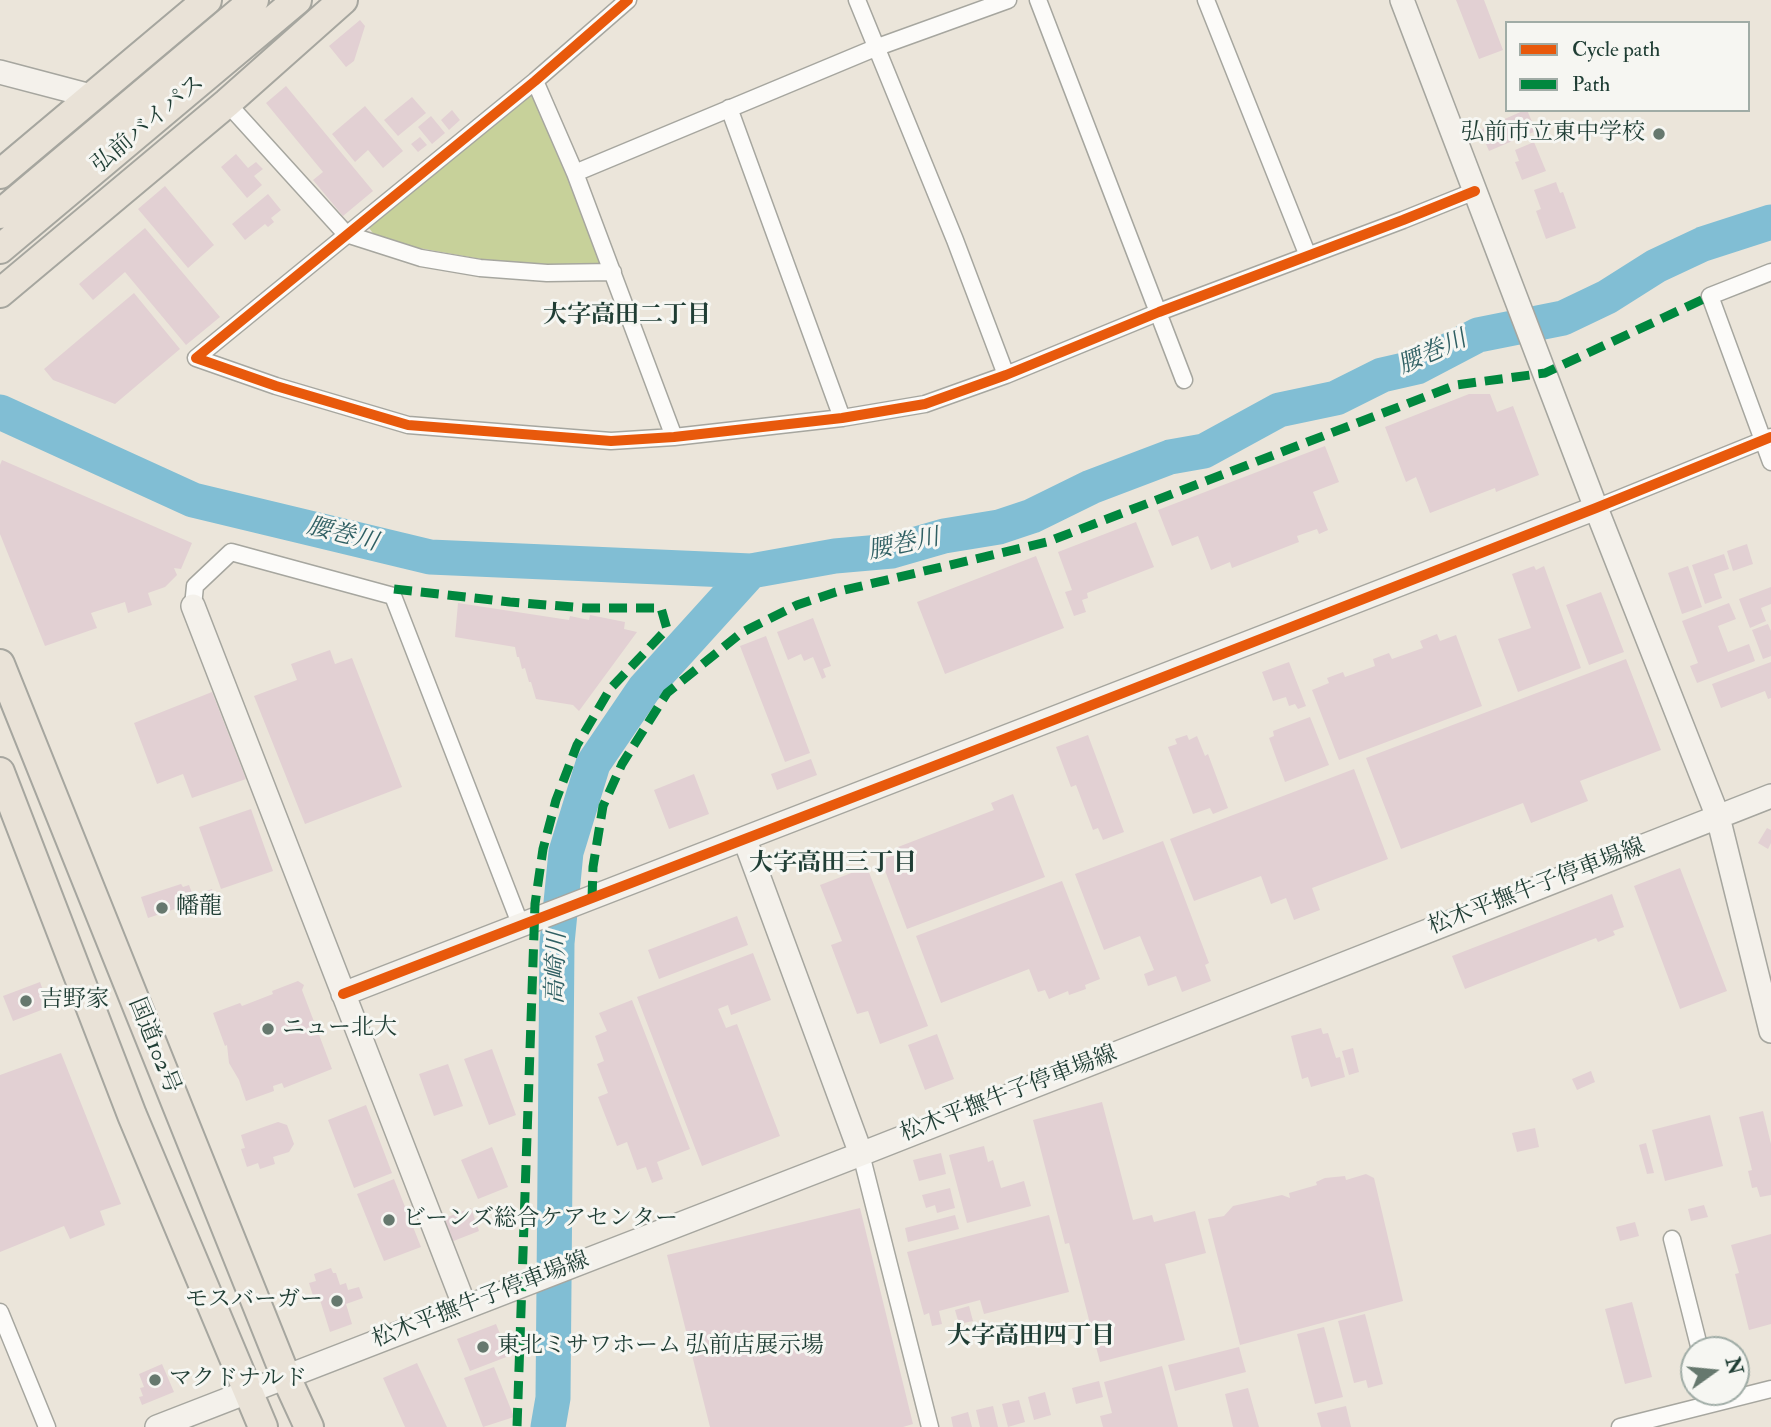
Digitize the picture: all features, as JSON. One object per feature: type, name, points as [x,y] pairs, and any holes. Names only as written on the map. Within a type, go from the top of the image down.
[{"type":"highway","points":[[0,174],[207,0]]},
{"type":"highway","name":"弘前バイパス","points":[[0,214],[254,0]]},
{"type":"highway","name":"弘前バイパス","points":[[0,249],[297,0]]},
{"type":"highway","points":[[0,293],[227,103],[343,0]]},
{"type":"highway","name":"国道102号","points":[[0,664],[286,1377],[309,1427]]},
{"type":"highway","name":"国道102号","points":[[0,772],[132,1115],[263,1427]]},
{"type":"street","points":[[628,0],[536,81],[197,358],[276,386],[408,425],[611,441],[674,437],[842,418],[925,404],[1006,375],[1159,312],[1475,191]]},
{"type":"street","points":[[858,0],[875,48],[955,240],[1006,375]]},
{"type":"street","points":[[575,173],[875,48],[1008,0]]},
{"type":"street","points":[[1038,0],[1184,380]]},
{"type":"street","points":[[1206,0],[1308,256]]},
{"type":"street","points":[[1402,0],[1596,508],[1718,817],[1771,1031]]},
{"type":"street","points":[[0,72],[91,96]]},
{"type":"street","points":[[536,81],[575,173],[674,437]]},
{"type":"street","points":[[227,103],[346,234],[421,258],[480,268],[547,273],[613,272]]},
{"type":"street","points":[[729,108],[842,418]]},
{"type":"street","points":[[1771,272],[1710,296],[1767,438],[1771,462]]},
{"type":"street","points":[[343,994],[1596,508],[1767,438]]},
{"type":"street","points":[[465,1307],[193,606],[195,586],[231,552],[393,596],[530,923]]},
{"type":"street","name":"松木平撫牛子停車場線","points":[[157,1427],[1771,796]]},
{"type":"street","points":[[745,840],[861,1154],[930,1427]]},
{"type":"street","points":[[1672,1239],[1696,1336]]},
{"type":"street","points":[[0,1312],[47,1427]]},
{"type":"street","points":[[1750,1392],[1771,1389]]},
{"type":"street","points":[[1620,1427],[1681,1420],[1701,1406]]},
{"type":"green space","points":[[534,91],[601,260],[596,268],[498,262],[413,247],[375,236],[369,228]]},
{"type":"building","points":[[1456,0],[1484,0],[1503,50],[1479,59]]},
{"type":"building","points":[[360,20],[365,26],[354,61],[346,67],[329,46]]},
{"type":"building","points":[[286,86],[373,191],[343,216],[313,180],[323,172],[266,103]]},
{"type":"building","points":[[412,97],[426,113],[398,136],[384,120]]},
{"type":"building","points":[[365,106],[403,151],[383,168],[368,150],[355,162],[332,134]]},
{"type":"building","points":[[452,110],[460,120],[449,130],[441,120]]},
{"type":"building","points":[[1520,112],[1528,112],[1536,131],[1489,151],[1480,130]]},
{"type":"building","points":[[431,116],[445,133],[432,144],[418,127]]},
{"type":"building","points":[[420,137],[427,145],[418,152],[411,144]]},
{"type":"building","points":[[1534,142],[1546,171],[1522,180],[1515,162],[1519,161],[1515,150]]},
{"type":"building","points":[[236,154],[248,168],[256,162],[263,169],[254,176],[262,185],[247,198],[221,167]]},
{"type":"building","points":[[1556,182],[1560,193],[1563,192],[1576,228],[1546,239],[1536,211],[1541,209],[1534,190]]},
{"type":"building","points":[[165,186],[214,245],[188,268],[138,209]]},
{"type":"building","points":[[268,194],[281,210],[271,218],[274,222],[268,227],[265,224],[245,240],[232,224]]},
{"type":"building","points":[[145,228],[220,317],[186,345],[125,272],[93,300],[79,284]]},
{"type":"building","points":[[134,293],[180,349],[115,404],[53,380],[44,369]]},
{"type":"building","points":[[1469,394],[1490,394],[1497,412],[1513,406],[1539,475],[1496,492],[1495,488],[1430,513],[1416,477],[1406,482],[1385,427]]},
{"type":"building","points":[[1325,446],[1339,482],[1313,492],[1328,530],[1319,534],[1317,529],[1297,536],[1299,542],[1232,568],[1230,562],[1211,570],[1198,536],[1172,546],[1158,510]]},
{"type":"building","points":[[2,460],[192,543],[181,569],[174,568],[177,575],[165,587],[148,593],[152,605],[128,613],[125,602],[91,613],[97,628],[45,646],[0,534]]},
{"type":"building","points":[[1136,522],[1154,567],[1087,593],[1088,598],[1082,600],[1086,612],[1074,616],[1065,592],[1072,590],[1058,552]]},
{"type":"building","points":[[1747,544],[1753,564],[1733,571],[1727,551]]},
{"type":"building","points":[[1724,554],[1729,569],[1714,574],[1722,598],[1705,604],[1692,565]]},
{"type":"building","points":[[1036,556],[1064,628],[945,674],[917,602]]},
{"type":"building","points":[[1534,566],[1536,570],[1544,566],[1581,668],[1518,692],[1498,639],[1531,628],[1512,574]]},
{"type":"building","points":[[1688,566],[1702,607],[1682,614],[1668,573]]},
{"type":"building","points":[[1771,587],[1771,604],[1761,608],[1766,621],[1750,628],[1739,599]]},
{"type":"building","points":[[1601,592],[1624,652],[1589,665],[1566,605]]},
{"type":"building","points":[[458,603],[569,620],[570,616],[589,620],[590,615],[625,622],[624,629],[637,632],[579,711],[573,705],[536,699],[515,647],[455,637]]},
{"type":"building","points":[[1729,603],[1736,619],[1718,626],[1728,652],[1749,644],[1755,661],[1697,683],[1690,666],[1698,663],[1682,621]]},
{"type":"building","points":[[813,618],[831,666],[823,669],[826,677],[822,679],[813,657],[804,661],[801,654],[788,660],[777,632]]},
{"type":"building","points":[[1768,624],[1771,631],[1771,656],[1763,659],[1752,630]]},
{"type":"building","points":[[1437,634],[1440,641],[1456,635],[1482,706],[1339,760],[1312,690],[1329,683],[1327,678],[1343,672],[1345,677],[1375,666],[1373,659],[1389,653],[1392,659],[1423,648],[1420,641]]},
{"type":"building","points":[[766,636],[810,753],[785,762],[740,646]]},
{"type":"building","points":[[330,650],[335,664],[352,658],[402,787],[305,824],[254,696],[297,680],[291,664]]},
{"type":"building","points":[[1626,659],[1661,750],[1580,781],[1588,801],[1531,823],[1523,803],[1401,849],[1366,758]]},
{"type":"building","points":[[1289,662],[1306,706],[1298,709],[1295,704],[1289,706],[1286,697],[1273,701],[1262,672]]},
{"type":"building","points":[[1771,662],[1771,698],[1768,699],[1765,691],[1721,708],[1712,684]]},
{"type":"building","points":[[212,692],[246,779],[192,798],[183,774],[157,784],[134,723]]},
{"type":"building","points":[[1310,717],[1329,765],[1285,782],[1269,738],[1274,736],[1273,731]]},
{"type":"building","points":[[1088,735],[1124,832],[1103,840],[1098,828],[1093,830],[1076,785],[1071,787],[1056,747]]},
{"type":"building","points":[[1187,735],[1189,740],[1197,736],[1205,756],[1208,754],[1228,808],[1213,814],[1210,808],[1193,814],[1168,747],[1177,744],[1175,739]]},
{"type":"building","points":[[811,759],[817,775],[777,790],[771,774]]},
{"type":"building","points":[[1354,769],[1388,859],[1312,888],[1320,910],[1294,920],[1286,898],[1271,904],[1261,876],[1194,901],[1170,839]]},
{"type":"building","points":[[694,774],[709,814],[669,829],[654,790]]},
{"type":"building","points":[[1013,794],[1045,877],[907,929],[881,860],[900,853],[898,847],[994,810],[991,803]]},
{"type":"building","points":[[251,809],[273,871],[221,889],[199,827]]},
{"type":"building","points":[[1767,828],[1771,830],[1768,849],[1758,843]]},
{"type":"building","points":[[1163,841],[1209,963],[1205,965],[1211,981],[1182,992],[1176,976],[1148,986],[1144,974],[1154,970],[1140,936],[1104,950],[1075,874]]},
{"type":"building","points":[[867,867],[928,1026],[880,1044],[868,1011],[857,1014],[831,945],[842,941],[820,885]]},
{"type":"building","points":[[1680,868],[1727,991],[1680,1009],[1634,886]]},
{"type":"building","points":[[1062,881],[1100,979],[1085,985],[1086,989],[1069,995],[1068,991],[1049,999],[1045,990],[1038,992],[1029,969],[941,1003],[916,936]]},
{"type":"building","name":"幡龍","points":[[181,884],[183,887],[189,885],[192,893],[197,891],[198,894],[212,889],[214,896],[148,918],[141,897]]},
{"type":"building","points":[[1612,894],[1624,927],[1613,931],[1615,935],[1598,942],[1596,938],[1465,989],[1452,956]]},
{"type":"building","points":[[737,916],[748,945],[659,979],[648,950]]},
{"type":"building","points":[[753,953],[771,1000],[731,1015],[728,1005],[718,1009],[726,1028],[737,1024],[780,1136],[702,1166],[637,997]]},
{"type":"building","name":"ニュー北大","points":[[298,981],[304,985],[302,990],[332,1069],[284,1088],[282,1083],[273,1086],[274,1091],[246,1101],[239,1080],[229,1063],[227,1045],[225,1046],[213,1013],[240,1003],[242,1006]]},
{"type":"building","name":"吉野家","points":[[40,982],[49,1007],[13,1021],[3,996]]},
{"type":"building","points":[[632,1000],[690,1149],[657,1162],[663,1179],[652,1183],[646,1167],[637,1170],[627,1142],[617,1146],[598,1097],[608,1093],[597,1064],[604,1061],[595,1036],[607,1031],[599,1013]]},
{"type":"building","points":[[1321,1028],[1323,1034],[1328,1033],[1336,1058],[1340,1057],[1345,1077],[1311,1087],[1308,1077],[1302,1079],[1291,1036]]},
{"type":"building","points":[[937,1034],[954,1079],[925,1090],[908,1045]]},
{"type":"building","points":[[1353,1048],[1359,1072],[1349,1075],[1342,1051]]},
{"type":"building","points":[[492,1049],[516,1115],[489,1125],[464,1059]]},
{"type":"building","points":[[61,1053],[121,1204],[100,1211],[105,1225],[70,1239],[64,1226],[0,1252],[0,1075]]},
{"type":"building","points":[[448,1064],[463,1106],[434,1116],[419,1074]]},
{"type":"building","points":[[1591,1071],[1595,1082],[1577,1090],[1572,1079]]},
{"type":"building","points":[[1102,1102],[1133,1220],[1152,1215],[1154,1222],[1195,1211],[1206,1253],[1165,1264],[1185,1340],[1100,1362],[1069,1243],[1065,1244],[1033,1120]]},
{"type":"building","points":[[366,1105],[392,1173],[354,1188],[328,1120]]},
{"type":"building","points":[[1763,1111],[1771,1144],[1771,1195],[1760,1197],[1757,1187],[1752,1188],[1748,1171],[1752,1170],[1739,1117]]},
{"type":"building","points":[[1710,1115],[1723,1166],[1665,1181],[1652,1130]]},
{"type":"building","points":[[278,1122],[287,1125],[294,1144],[289,1152],[273,1157],[275,1164],[260,1169],[258,1163],[247,1167],[241,1149],[245,1148],[241,1135]]},
{"type":"building","points":[[1535,1128],[1539,1147],[1517,1152],[1512,1133]]},
{"type":"building","points":[[1646,1143],[1654,1173],[1647,1174],[1639,1145]]},
{"type":"building","points":[[984,1146],[988,1162],[993,1160],[1001,1188],[1024,1181],[1031,1206],[967,1223],[949,1155]]},
{"type":"building","points":[[492,1147],[508,1187],[478,1199],[461,1160]]},
{"type":"building","points":[[941,1153],[946,1174],[919,1181],[913,1160]]},
{"type":"building","points":[[1366,1174],[1374,1178],[1403,1301],[1240,1345],[1208,1219],[1224,1216],[1233,1206],[1282,1195],[1290,1198],[1289,1193],[1317,1185],[1316,1182],[1325,1178],[1345,1176],[1346,1180]]},
{"type":"building","name":"ビーンズ総合ケアセンター","points":[[394,1179],[421,1247],[384,1261],[357,1194]]},
{"type":"building","points":[[950,1188],[955,1208],[937,1213],[935,1205],[926,1208],[922,1195]]},
{"type":"building","points":[[1704,1205],[1708,1217],[1691,1221],[1688,1209]]},
{"type":"building","points":[[471,1208],[479,1231],[451,1242],[442,1219]]},
{"type":"building","points":[[860,1208],[913,1424],[903,1427],[710,1427],[667,1255]]},
{"type":"building","points":[[955,1215],[959,1229],[908,1242],[905,1228]]},
{"type":"building","points":[[1049,1215],[1069,1292],[984,1314],[980,1300],[939,1311],[942,1324],[932,1326],[929,1313],[924,1315],[907,1252]]},
{"type":"building","points":[[1635,1222],[1639,1236],[1620,1241],[1616,1227]]},
{"type":"building","points":[[1771,1234],[1771,1324],[1749,1330],[1731,1245]]},
{"type":"building","name":"モスバーガー","points":[[331,1268],[340,1285],[346,1283],[348,1290],[359,1287],[363,1298],[346,1304],[352,1324],[330,1332],[319,1297],[314,1299],[309,1283],[316,1281],[314,1274]]},
{"type":"building","points":[[1632,1302],[1652,1377],[1625,1384],[1605,1309]]},
{"type":"building","points":[[969,1306],[973,1321],[959,1324],[955,1310]]},
{"type":"building","points":[[1365,1314],[1383,1384],[1368,1388],[1366,1380],[1354,1383],[1338,1321]]},
{"type":"building","name":"東北ミサワホーム 弘前店展示場","points":[[496,1324],[509,1356],[470,1371],[457,1339]]},
{"type":"building","points":[[1324,1327],[1343,1397],[1315,1404],[1297,1334]]},
{"type":"building","points":[[1239,1347],[1246,1372],[1175,1391],[1168,1365]]},
{"type":"building","points":[[417,1363],[447,1427],[405,1427],[383,1378]]},
{"type":"building","name":"マクドナルド","points":[[162,1364],[174,1392],[142,1405],[140,1388],[144,1387],[139,1374]]},
{"type":"building","points":[[1162,1366],[1178,1427],[1103,1427],[1100,1416],[1112,1413],[1104,1382]]},
{"type":"building","points":[[494,1367],[514,1417],[483,1427],[464,1378]]},
{"type":"building","points":[[1099,1381],[1103,1397],[1076,1404],[1072,1388]]},
{"type":"building","points":[[1248,1388],[1259,1427],[1233,1427],[1225,1394]]},
{"type":"building","points":[[1045,1392],[1051,1415],[1034,1420],[1028,1397]]},
{"type":"building","points":[[1019,1400],[1025,1422],[1008,1427],[1002,1404]]},
{"type":"building","points":[[993,1406],[998,1427],[980,1427],[976,1410]]},
{"type":"building","points":[[1346,1406],[1351,1427],[1321,1427],[1317,1413]]},
{"type":"building","points":[[968,1412],[972,1427],[953,1427],[951,1417]]},
{"type":"waterway","name":"腰巻川","points":[[0,412],[193,500],[430,557],[751,571],[835,556],[892,551],[944,536],[999,527],[1032,516],[1091,487],[1170,457],[1204,451],[1279,410],[1336,398],[1382,375],[1417,367],[1478,335],[1563,318],[1607,297],[1656,266],[1703,244],[1771,222]]},
{"type":"waterway","name":"高崎川","points":[[548,1427],[553,1398],[557,943],[566,852],[593,764],[644,689],[751,571]]},
{"type":"marked path","points":[[592,899],[593,867],[603,806],[622,764],[667,693],[741,633],[797,605],[836,592],[1047,542],[1456,385],[1545,373],[1710,296]]},
{"type":"marked path","points":[[394,589],[585,608],[661,608],[667,629],[610,689],[577,745],[556,800],[543,849],[535,904],[517,1427]]},
{"type":"cycle path","points":[[628,0],[535,81],[196,358],[276,386],[408,425],[611,441],[674,437],[842,418],[925,404],[1006,375],[1159,312],[1475,191]]},
{"type":"cycle path","points":[[343,994],[1051,721],[1771,437]]},
{"type":"place","name":"弘前市立東中学校","points":[[1659,134]]},
{"type":"place","name":"幡龍","points":[[162,908]]},
{"type":"place","name":"吉野家","points":[[26,1001]]},
{"type":"place","name":"ニュー北大","points":[[268,1029]]},
{"type":"place","name":"ビーンズ総合ケアセンター","points":[[389,1220]]},
{"type":"place","name":"モスバーガー","points":[[337,1301]]},
{"type":"place","name":"東北ミサワホーム 弘前店展示場","points":[[483,1347]]},
{"type":"place","name":"マクドナルド","points":[[155,1380]]},
{"type":"district","name":"大字高田二丁目","points":[[627,317]]},
{"type":"district","name":"大字高田三丁目","points":[[833,865]]},
{"type":"district","name":"大字高田四丁目","points":[[1031,1338]]}]
